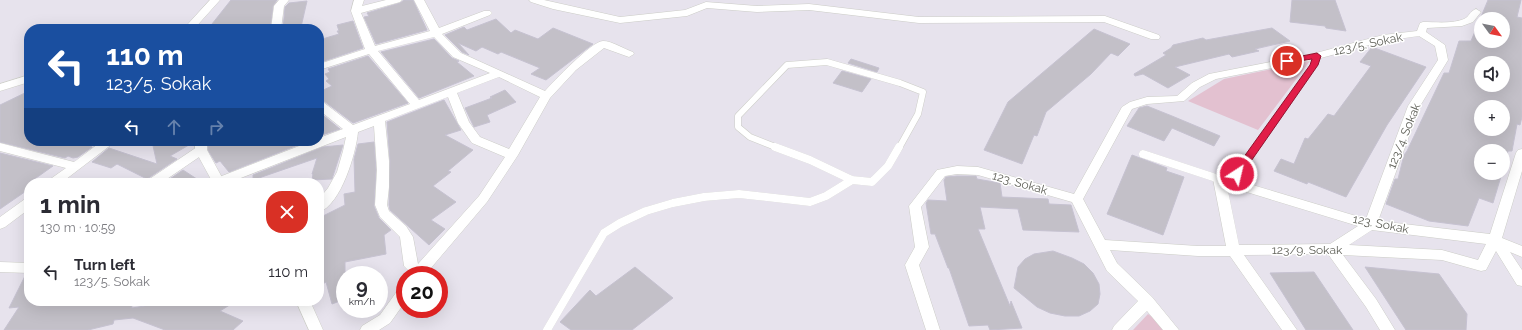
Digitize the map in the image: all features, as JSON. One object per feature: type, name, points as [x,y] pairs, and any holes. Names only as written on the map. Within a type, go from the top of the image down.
[{"type":"street","points":[[192,24],[215,0]]},
{"type":"street","points":[[276,24],[278,6],[284,0]]},
{"type":"street","points":[[359,0],[356,11],[371,50],[416,104]]},
{"type":"street","points":[[356,11],[397,0]]},
{"type":"street","points":[[419,0],[436,33],[457,55],[499,73],[546,96]]},
{"type":"street","points":[[534,0],[553,6],[620,20],[686,13],[706,6],[744,8],[776,0]]},
{"type":"street","points":[[695,0],[706,6]]},
{"type":"street","points":[[757,5],[809,7],[919,20],[1105,19],[1155,37]]},
{"type":"street","points":[[324,65],[371,50],[436,33],[486,13]]},
{"type":"street","points":[[1421,33],[1423,25],[1459,24],[1470,20],[1474,15]]},
{"type":"street","name":"123/5. Sokak","points":[[1077,199],[1128,107],[1134,103],[1160,99],[1180,99],[1196,85],[1213,76],[1317,56],[1383,38],[1421,33]]},
{"type":"street","name":"123/4. Sokak","points":[[1370,225],[1414,106],[1443,60],[1440,45],[1421,33]]},
{"type":"street","points":[[424,266],[483,199],[512,155],[546,96],[572,68],[602,44],[629,54]]},
{"type":"street","points":[[324,141],[416,104],[499,73]]},
{"type":"street","points":[[0,88],[24,80]]},
{"type":"street","points":[[451,92],[464,123],[476,140],[512,155]]},
{"type":"street","points":[[324,108],[352,130]]},
{"type":"street","points":[[379,119],[382,144],[383,189],[380,202],[381,208],[387,218],[404,232],[410,249],[411,266]]},
{"type":"street","points":[[324,202],[342,173],[351,148],[352,130]]},
{"type":"street","points":[[59,178],[103,146]]},
{"type":"street","points":[[159,178],[201,146],[217,178]]},
{"type":"street","points":[[232,178],[312,146]]},
{"type":"street","points":[[0,147],[75,166]]},
{"type":"street","points":[[1522,153],[1495,240],[1522,281]]},
{"type":"street","name":"123. Sokak","points":[[933,330],[912,265],[922,247],[915,206],[941,173],[957,170],[978,171],[1077,199]]},
{"type":"street","points":[[1225,181],[1234,251],[1290,330]]},
{"type":"street","name":"123. Sokak","points":[[1225,181],[1370,225],[1495,240],[1522,252]]},
{"type":"street","points":[[1077,199],[1112,266],[1147,301],[1172,330]]},
{"type":"street","points":[[0,224],[24,206]]},
{"type":"street","points":[[1370,225],[1332,249],[1371,303],[1388,330]]},
{"type":"street","name":"123/9. Sokak","points":[[1102,245],[1198,251],[1332,249],[1442,255],[1481,266],[1495,240]]},
{"type":"street","points":[[0,267],[24,268]]},
{"type":"street","points":[[1119,330],[1147,301]]},
{"type":"street","points":[[367,330],[385,318],[396,303]]},
{"type":"street","points":[[305,306],[316,330]]},
{"type":"lane","points":[[1143,154],[1225,181],[1314,65],[1317,56]]},
{"type":"lane","points":[[547,330],[604,233],[620,223],[646,211],[704,197],[739,194],[810,202],[826,196],[852,180],[872,182],[888,166],[918,114],[923,92],[900,83],[827,62],[787,65],[738,116],[738,127],[750,136],[810,160],[852,180]]},
{"type":"shaded area","points":[[1310,61],[1258,130],[1188,101],[1224,79]]},
{"type":"shaded area","points":[[1148,314],[1160,323],[1164,330],[1133,330]]},
{"type":"building","points":[[231,0],[277,0],[273,6],[271,24],[212,24]]},
{"type":"building","points":[[404,0],[413,0],[427,30],[376,44],[364,17],[369,16],[367,13],[400,3]]},
{"type":"building","points":[[1292,0],[1335,0],[1346,31],[1326,28],[1325,26],[1290,22]]},
{"type":"building","points":[[1488,0],[1521,0],[1517,17],[1522,18],[1522,117],[1520,125],[1517,124],[1512,151],[1510,151],[1510,144],[1474,144],[1474,180],[1500,180],[1493,203],[1479,198],[1468,226],[1429,221],[1386,204],[1395,179],[1398,179],[1404,155],[1444,73],[1449,73],[1459,41],[1471,41],[1474,34],[1474,48],[1510,48],[1510,12],[1483,12]]},
{"type":"building","points":[[307,1],[302,24],[283,24],[285,7],[289,3]]},
{"type":"building","points":[[496,19],[511,33],[515,30],[538,39],[553,28],[593,44],[546,80],[531,74],[540,68],[501,52],[498,54],[482,47],[476,51],[458,43],[469,55],[462,52],[445,35],[464,27],[467,30]]},
{"type":"building","points":[[353,21],[363,48],[324,61],[324,38],[339,34],[337,31],[339,31],[337,25]]},
{"type":"building","points":[[1272,28],[1290,41],[1255,49],[1259,51],[1232,57],[1229,54],[1175,67],[1190,75],[1168,88],[1143,74],[1135,76],[1134,74],[1166,55],[1163,53],[1173,45],[1203,38],[1206,40]]},
{"type":"building","points":[[1094,29],[1130,44],[1118,56],[1111,53],[1091,74],[1046,112],[1037,136],[1034,135],[1022,164],[984,150],[1008,102]]},
{"type":"building","points":[[434,39],[452,58],[459,61],[457,62],[474,76],[419,98],[381,52]]},
{"type":"building","points":[[1372,47],[1426,67],[1387,125],[1346,197],[1308,182],[1307,184],[1274,171],[1281,159],[1294,164],[1305,138],[1308,139],[1328,114],[1334,116],[1371,66],[1360,62]]},
{"type":"building","points":[[368,56],[408,103],[353,123],[324,101],[324,90],[332,86],[326,81],[329,79],[325,74],[330,72],[328,69]]},
{"type":"building","points":[[851,59],[879,68],[877,72],[848,63]]},
{"type":"building","points":[[842,71],[871,79],[862,92],[833,83]]},
{"type":"building","points":[[505,90],[516,102],[487,115],[490,122],[474,127],[465,108],[492,98],[490,97]]},
{"type":"building","points":[[24,93],[24,146],[92,147],[78,157],[73,158],[68,156],[65,158],[0,142],[0,105]]},
{"type":"building","points":[[444,100],[461,130],[445,135],[473,150],[448,171],[451,172],[433,186],[456,202],[431,220],[445,229],[429,245],[390,210],[390,161],[387,122]]},
{"type":"building","points":[[1147,106],[1220,136],[1214,146],[1172,128],[1164,141],[1127,126],[1139,108]]},
{"type":"building","points":[[324,116],[340,129],[324,134]]},
{"type":"building","points":[[374,142],[376,170],[374,206],[379,218],[391,230],[384,235],[386,254],[345,262],[345,266],[336,266],[336,302],[332,304],[326,282],[324,283],[324,216],[345,205],[344,194],[355,192],[354,159],[358,144]]},
{"type":"building","points":[[343,145],[332,179],[312,178],[312,174],[317,158],[259,178],[253,178],[253,175],[323,147]]},
{"type":"building","points":[[153,146],[187,146],[170,156],[177,159],[148,178],[145,178],[117,164],[111,168],[92,162],[109,148],[157,164]]},
{"type":"building","points":[[208,146],[295,146],[229,172],[220,161],[216,163],[208,150]]},
{"type":"building","points":[[0,153],[53,166],[36,178],[24,178],[24,192],[0,209]]},
{"type":"building","points":[[1132,155],[1167,168],[1166,171],[1184,177],[1163,235],[1107,214]]},
{"type":"building","points":[[183,170],[195,178],[171,178]]},
{"type":"building","points":[[976,176],[977,179],[1000,183],[1002,197],[1048,199],[1049,204],[1071,205],[1079,232],[1023,230],[1018,209],[980,207],[985,229],[978,229],[1010,306],[1011,301],[1022,328],[990,330],[988,325],[969,326],[949,268],[935,234],[931,234],[926,203],[928,200],[947,201],[944,180],[946,177]]},
{"type":"building","points":[[1053,251],[1084,264],[1093,273],[1099,284],[1100,294],[1098,304],[1090,311],[1079,316],[1065,316],[1050,313],[1037,307],[1014,288],[1018,267],[1025,259],[1034,254]]},
{"type":"building","points":[[635,267],[673,298],[632,330],[571,330],[560,322],[590,290],[596,296]]},
{"type":"building","points":[[1365,267],[1439,274],[1467,314],[1466,330],[1406,330]]},
{"type":"building","points":[[1314,272],[1353,330],[1306,330],[1270,273]]},
{"type":"building","points":[[24,278],[24,306],[132,306],[132,308],[144,306],[228,306],[220,311],[243,321],[233,330],[165,330],[133,318],[114,320],[113,324],[88,330],[4,330],[19,307],[9,308]]},
{"type":"route","points":[[1237,174],[1314,65],[1317,56],[1287,61]]}]
